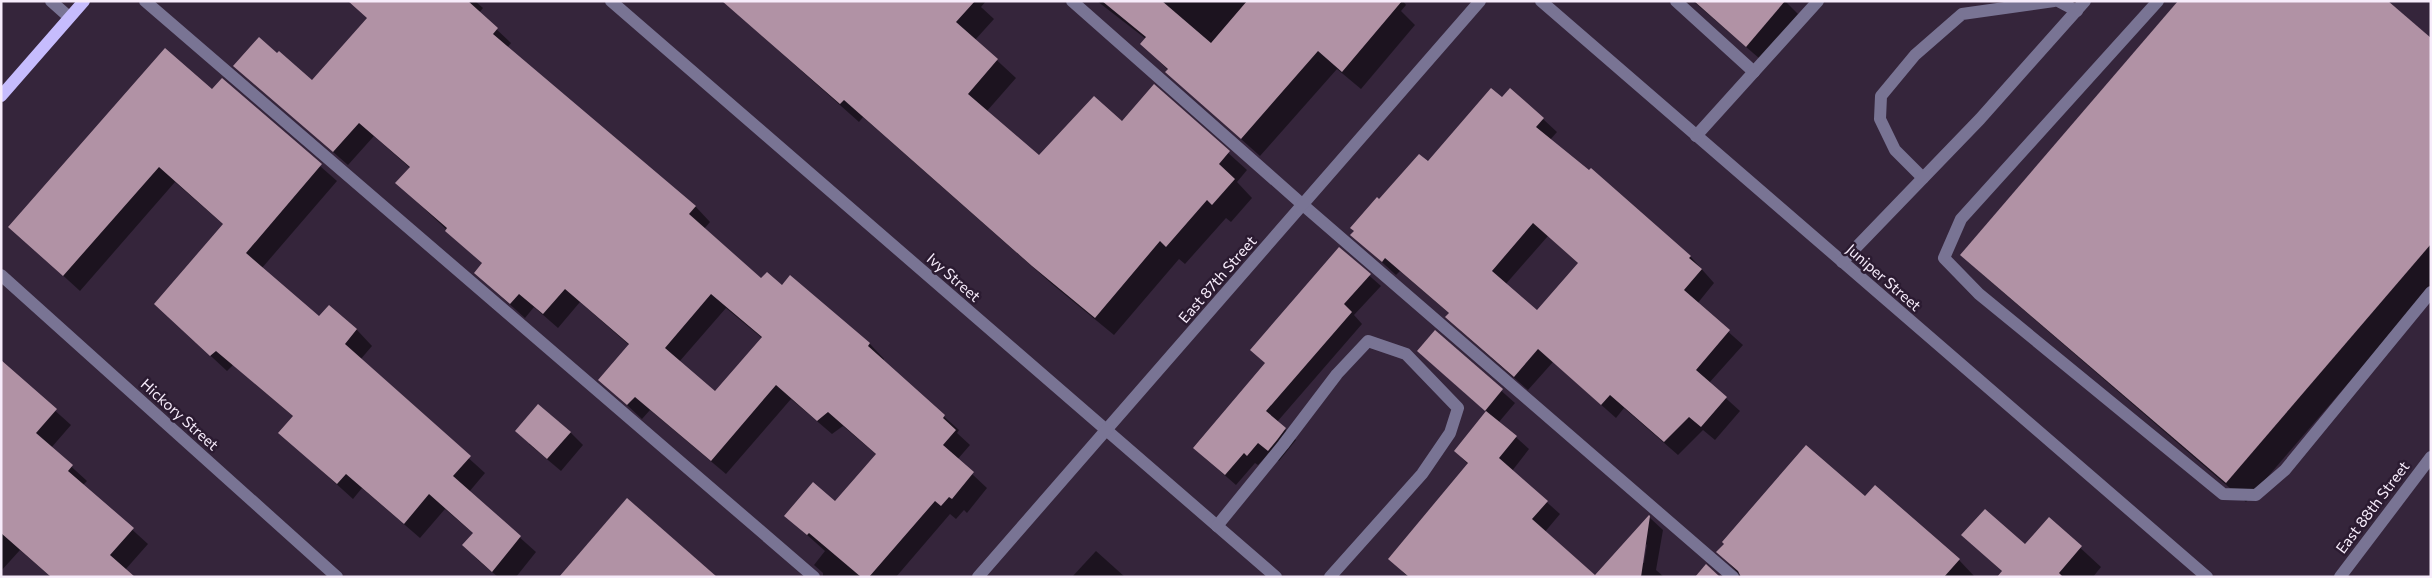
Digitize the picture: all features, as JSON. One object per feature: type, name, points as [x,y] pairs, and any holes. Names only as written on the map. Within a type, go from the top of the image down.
[{"type":"main road","points":[[1,96],[84,1]]},
{"type":"street","points":[[51,1],[69,17]]},
{"type":"street","points":[[145,1],[814,577]]},
{"type":"street","name":"Ivy Street","points":[[611,1],[1276,577]]},
{"type":"street","points":[[1072,1],[1303,205],[1733,577]]},
{"type":"street","name":"East 87th Street","points":[[978,577],[1480,1]]},
{"type":"street","name":"Juniper Street","points":[[1541,1],[2207,577]]},
{"type":"street","points":[[1676,1],[1754,72]]},
{"type":"street","points":[[1696,136],[1818,1]]},
{"type":"street","points":[[1923,178],[1895,150],[1880,119],[1881,96],[1915,56],[1962,14],[2054,1]]},
{"type":"street","points":[[1842,262],[1980,119],[2081,6],[2058,1]]},
{"type":"street","points":[[2158,1],[1961,219],[1944,258],[1979,294],[2222,494],[2256,495],[2285,470],[2431,292]]},
{"type":"street","name":"Hickory Street","points":[[1,275],[337,577]]},
{"type":"street","points":[[1217,526],[1283,445],[1337,374],[1368,341],[1406,354],[1458,408],[1450,433],[1422,474],[1330,577]]},
{"type":"street","name":"East 88th Street","points":[[2340,577],[2431,457]]},
{"type":"building","points":[[348,1],[468,1],[498,28],[493,34],[696,206],[689,214],[761,278],[767,272],[782,285],[790,275],[870,343],[868,346],[945,415],[943,418],[956,430],[943,445],[974,472],[952,499],[949,497],[941,506],[935,501],[869,577],[861,577],[809,533],[807,535],[784,516],[813,482],[835,501],[876,454],[828,412],[817,421],[776,385],[711,461],[635,397],[627,405],[598,380],[629,344],[565,289],[543,314],[519,294],[510,304],[474,273],[482,263],[445,231],[447,228],[395,183],[410,167],[359,123],[333,152],[233,66],[259,37],[277,53],[279,51],[312,80],[367,18]],"holes":[[[711,294],[762,337],[715,391],[665,348]]]},
{"type":"building","points":[[722,1],[975,1],[956,22],[998,59],[968,94],[1039,155],[1094,96],[1122,121],[1154,84],[1230,151],[1219,164],[1235,179],[1212,205],[1207,200],[1166,247],[1160,241],[1095,318],[1032,266],[844,100],[840,104]]},
{"type":"building","points":[[1102,1],[1162,1],[1211,43],[1247,1],[1402,1],[1342,72],[1318,51],[1241,139],[1165,72],[1168,69],[1140,44],[1146,37]]},
{"type":"building","points":[[1694,1],[1785,1],[1746,47]]},
{"type":"building","points":[[2178,1],[2388,1],[2431,38],[2431,244],[2226,483],[1960,255]]},
{"type":"building","points":[[165,48],[212,89],[222,78],[322,164],[246,253],[319,316],[329,305],[357,329],[345,344],[471,456],[453,476],[521,536],[492,572],[462,545],[473,533],[429,494],[404,524],[346,474],[337,484],[278,433],[293,416],[216,351],[210,356],[154,304],[223,224],[159,167],[63,276],[8,227]]},
{"type":"building","points":[[1491,88],[1502,97],[1510,88],[1544,118],[1536,127],[1589,170],[1591,168],[1691,256],[1689,258],[1702,269],[1684,290],[1730,330],[1696,370],[1727,397],[1701,427],[1689,417],[1664,442],[1610,395],[1601,405],[1538,349],[1514,377],[1445,317],[1449,313],[1385,258],[1382,262],[1350,235],[1354,231],[1350,228],[1419,154],[1428,161]],"holes":[[[1533,223],[1578,263],[1537,310],[1492,271]]]},
{"type":"building","points":[[1339,247],[1371,274],[1344,304],[1352,312],[1266,411],[1286,428],[1268,451],[1258,443],[1247,456],[1244,453],[1225,475],[1193,448],[1265,363],[1250,350]]},
{"type":"building","points":[[1435,330],[1503,389],[1485,411],[1417,351]]},
{"type":"building","points":[[1,360],[57,409],[36,433],[73,465],[68,471],[134,528],[110,555],[135,577],[51,577],[1,533]]},
{"type":"building","points":[[538,404],[571,432],[547,459],[515,431]]},
{"type":"building","points":[[1486,411],[1517,436],[1499,458],[1548,501],[1532,519],[1595,575],[1650,516],[1641,577],[1409,577],[1388,559],[1468,463],[1454,451]]},
{"type":"building","points":[[1806,445],[1865,496],[1875,485],[1960,559],[1944,577],[1741,577],[1738,571],[1716,552],[1724,544],[1722,542]]},
{"type":"building","points":[[627,498],[717,577],[559,577]]},
{"type":"building","points":[[1985,509],[2025,544],[2049,517],[2082,546],[2059,573],[2063,577],[1997,577],[2002,571],[1961,535]]},
{"type":"building","points":[[1706,564],[1720,577],[1695,577]]}]
